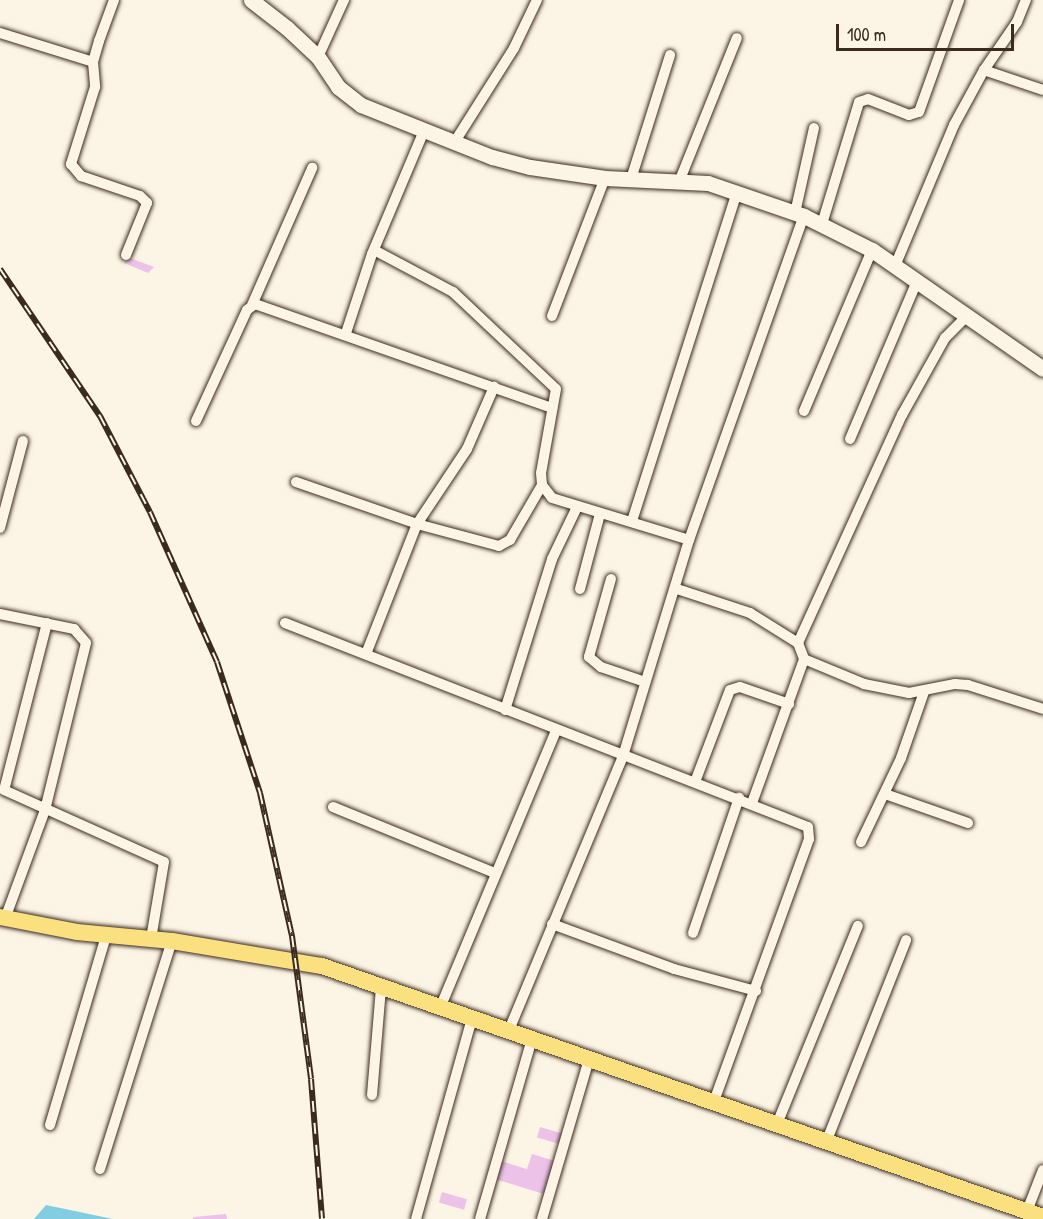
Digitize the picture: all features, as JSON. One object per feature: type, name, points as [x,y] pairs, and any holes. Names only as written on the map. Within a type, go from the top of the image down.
[{"type":"main road","points":[[2,918],[106,936],[172,941],[294,959],[509,1030],[713,1104],[827,1140],[1035,1214]]},
{"type":"street","points":[[114,0],[93,62],[95,87],[71,164],[81,176],[140,196],[147,203],[126,255]]},
{"type":"street","points":[[251,0],[318,57],[349,98],[454,143],[530,167],[605,178],[708,183],[799,214],[872,250],[1043,369]]},
{"type":"street","points":[[318,57],[345,0]]},
{"type":"street","points":[[454,143],[514,48],[537,0]]},
{"type":"street","points":[[822,224],[859,102],[868,99],[909,114],[919,112],[959,0]]},
{"type":"street","points":[[895,266],[954,125],[984,70],[1007,38],[1026,0]]},
{"type":"street","points":[[0,33],[93,62]]},
{"type":"street","points":[[680,182],[737,38]]},
{"type":"street","points":[[631,179],[645,126],[670,55]]},
{"type":"street","points":[[984,70],[1043,90]]},
{"type":"street","points":[[509,1030],[623,756],[676,589],[689,540],[799,214],[814,128]]},
{"type":"street","points":[[346,333],[374,250],[424,131]]},
{"type":"street","points":[[196,421],[252,305],[312,168]]},
{"type":"street","points":[[552,315],[605,178]]},
{"type":"street","points":[[632,521],[737,191]]},
{"type":"street","points":[[296,482],[417,524],[484,543],[506,544],[542,485],[556,389],[465,302],[417,270],[374,250]]},
{"type":"street","points":[[804,411],[872,250]]},
{"type":"street","points":[[850,439],[917,281]]},
{"type":"street","points":[[252,305],[346,333],[552,408]]},
{"type":"street","points":[[798,643],[902,415],[945,338],[967,316]]},
{"type":"street","points":[[366,654],[417,524],[467,449],[494,387]]},
{"type":"street","points":[[0,528],[23,441]]},
{"type":"street","points":[[542,485],[552,498],[689,540]]},
{"type":"street","points":[[505,710],[552,559],[577,507]]},
{"type":"street","points":[[580,589],[600,514]]},
{"type":"street","points":[[611,579],[589,657],[601,667],[645,682]]},
{"type":"street","points":[[676,589],[750,613],[798,643],[804,659],[752,803]]},
{"type":"street","points":[[0,614],[46,623],[82,635],[86,655],[45,810],[2,918]]},
{"type":"street","points":[[46,623],[4,790],[45,810],[126,842],[164,862],[151,939]]},
{"type":"street","points":[[285,623],[556,731],[801,822],[809,833],[756,991],[713,1104]]},
{"type":"street","points":[[804,659],[872,686],[898,693],[924,692],[955,684],[968,685],[1043,709]]},
{"type":"street","points":[[695,782],[730,690],[740,687],[789,704]]},
{"type":"street","points":[[861,842],[885,794],[924,692]]},
{"type":"street","points":[[440,1008],[556,731]]},
{"type":"street","points":[[885,794],[968,823]]},
{"type":"street","points":[[693,933],[739,798]]},
{"type":"street","points":[[333,807],[495,873]]},
{"type":"street","points":[[552,924],[674,969],[756,991]]},
{"type":"street","points":[[777,1124],[858,926]]},
{"type":"street","points":[[50,1125],[106,936]]},
{"type":"street","points":[[827,1140],[906,939]]},
{"type":"street","points":[[100,1169],[172,941]]},
{"type":"street","points":[[372,1095],[381,987]]},
{"type":"street","points":[[416,1219],[472,1018]]},
{"type":"street","points":[[480,1219],[532,1039]]},
{"type":"street","points":[[542,1219],[589,1059]]},
{"type":"street","points":[[1035,1214],[1043,1170]]},
{"type":"water","points":[[46,1205],[113,1219],[34,1219]]},
{"type":"building","points":[[127,257],[154,267],[148,273],[124,263]]},
{"type":"building","points":[[540,1127],[565,1134],[562,1145],[537,1138]]},
{"type":"building","points":[[532,1154],[555,1161],[544,1194],[495,1179],[501,1161],[527,1169]]},
{"type":"building","points":[[442,1192],[467,1199],[464,1210],[439,1203]]},
{"type":"building","points":[[226,1214],[227,1219],[193,1219],[193,1217]]},
{"type":"railway","points":[[0,269],[100,416],[150,512],[217,662],[260,793],[292,936],[311,1079],[322,1219]]}]
